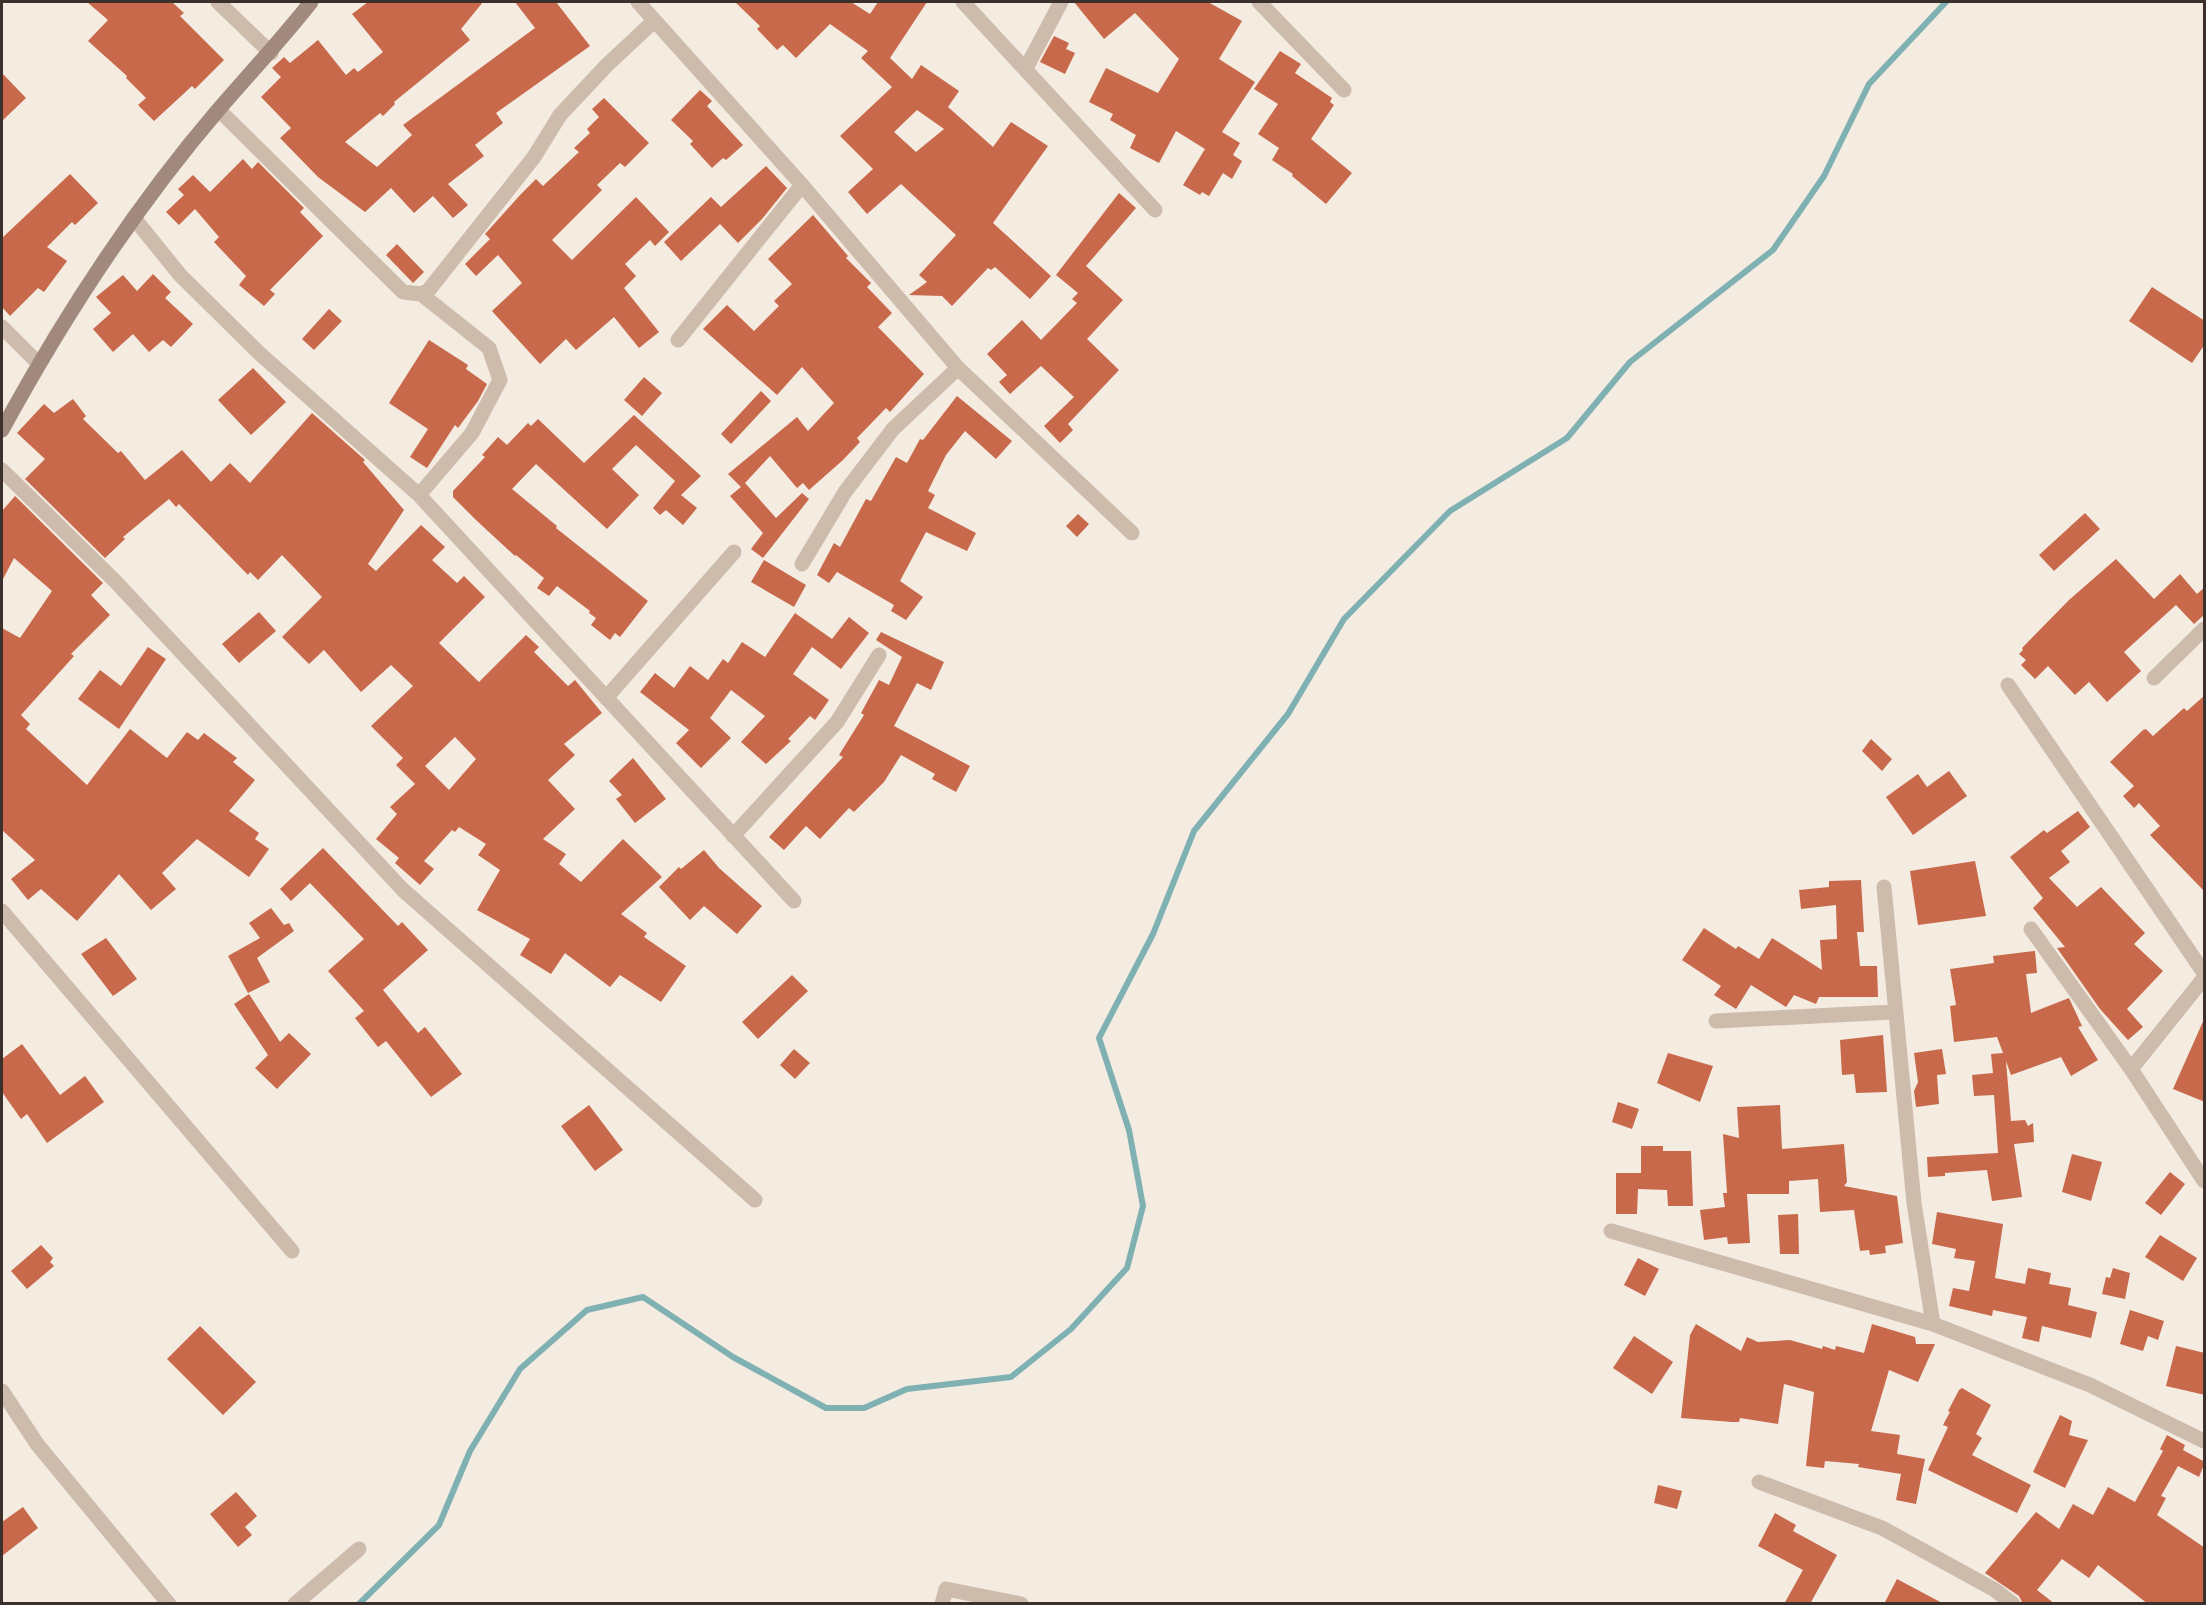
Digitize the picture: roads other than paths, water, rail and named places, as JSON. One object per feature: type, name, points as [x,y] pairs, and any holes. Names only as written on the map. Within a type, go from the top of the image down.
[{"type":"street","points":[[218,2],[271,53]]},
{"type":"street","points":[[2,430],[38,363],[134,219],[219,110],[271,53],[311,2]]},
{"type":"street","points":[[638,2],[802,185],[958,368],[1132,533]]},
{"type":"street","points":[[963,2],[1155,210]]},
{"type":"street","points":[[1026,68],[1061,2]]},
{"type":"street","points":[[1259,2],[1344,90]]},
{"type":"street","points":[[219,110],[403,292],[421,294],[428,291],[534,157],[560,116],[606,66],[654,21]]},
{"type":"street","points":[[678,340],[802,185]]},
{"type":"street","points":[[134,219],[180,276],[258,352],[419,495],[794,901]]},
{"type":"street","points":[[419,495],[472,433],[500,380],[489,348],[421,294]]},
{"type":"street","points":[[2,327],[38,363]]},
{"type":"street","points":[[802,564],[845,492],[893,429],[958,368]]},
{"type":"street","points":[[2,470],[114,581],[403,890],[754,1200]]},
{"type":"street","points":[[606,698],[734,552]]},
{"type":"street","points":[[2154,678],[2205,629]]},
{"type":"street","points":[[734,836],[837,723],[879,655]]},
{"type":"street","points":[[2008,685],[2205,973]]},
{"type":"street","points":[[1884,887],[1914,1203],[1933,1324]]},
{"type":"street","points":[[2,912],[292,1251]]},
{"type":"street","points":[[2031,929],[2131,1069],[2205,1181]]},
{"type":"street","points":[[2131,1069],[2205,978]]},
{"type":"street","points":[[1716,1021],[1895,1012]]},
{"type":"street","points":[[1611,1231],[1933,1324],[2090,1385],[2205,1441]]},
{"type":"street","points":[[2,1391],[37,1444],[169,1604]]},
{"type":"street","points":[[1759,1482],[1882,1528],[1995,1590],[2013,1604]]},
{"type":"street","points":[[295,1604],[359,1549]]},
{"type":"street","points":[[942,1604],[946,1588],[1021,1604]]},
{"type":"waterway","points":[[359,1604],[439,1525],[470,1451],[520,1369],[587,1310],[643,1297],[733,1357],[826,1408],[864,1408],[907,1389],[1011,1377],[1071,1329],[1127,1268],[1143,1206],[1129,1130],[1099,1038],[1153,934],[1194,831],[1288,714],[1344,619],[1450,511],[1567,438],[1630,362],[1773,250],[1824,176],[1869,84],[1946,2]]}]
